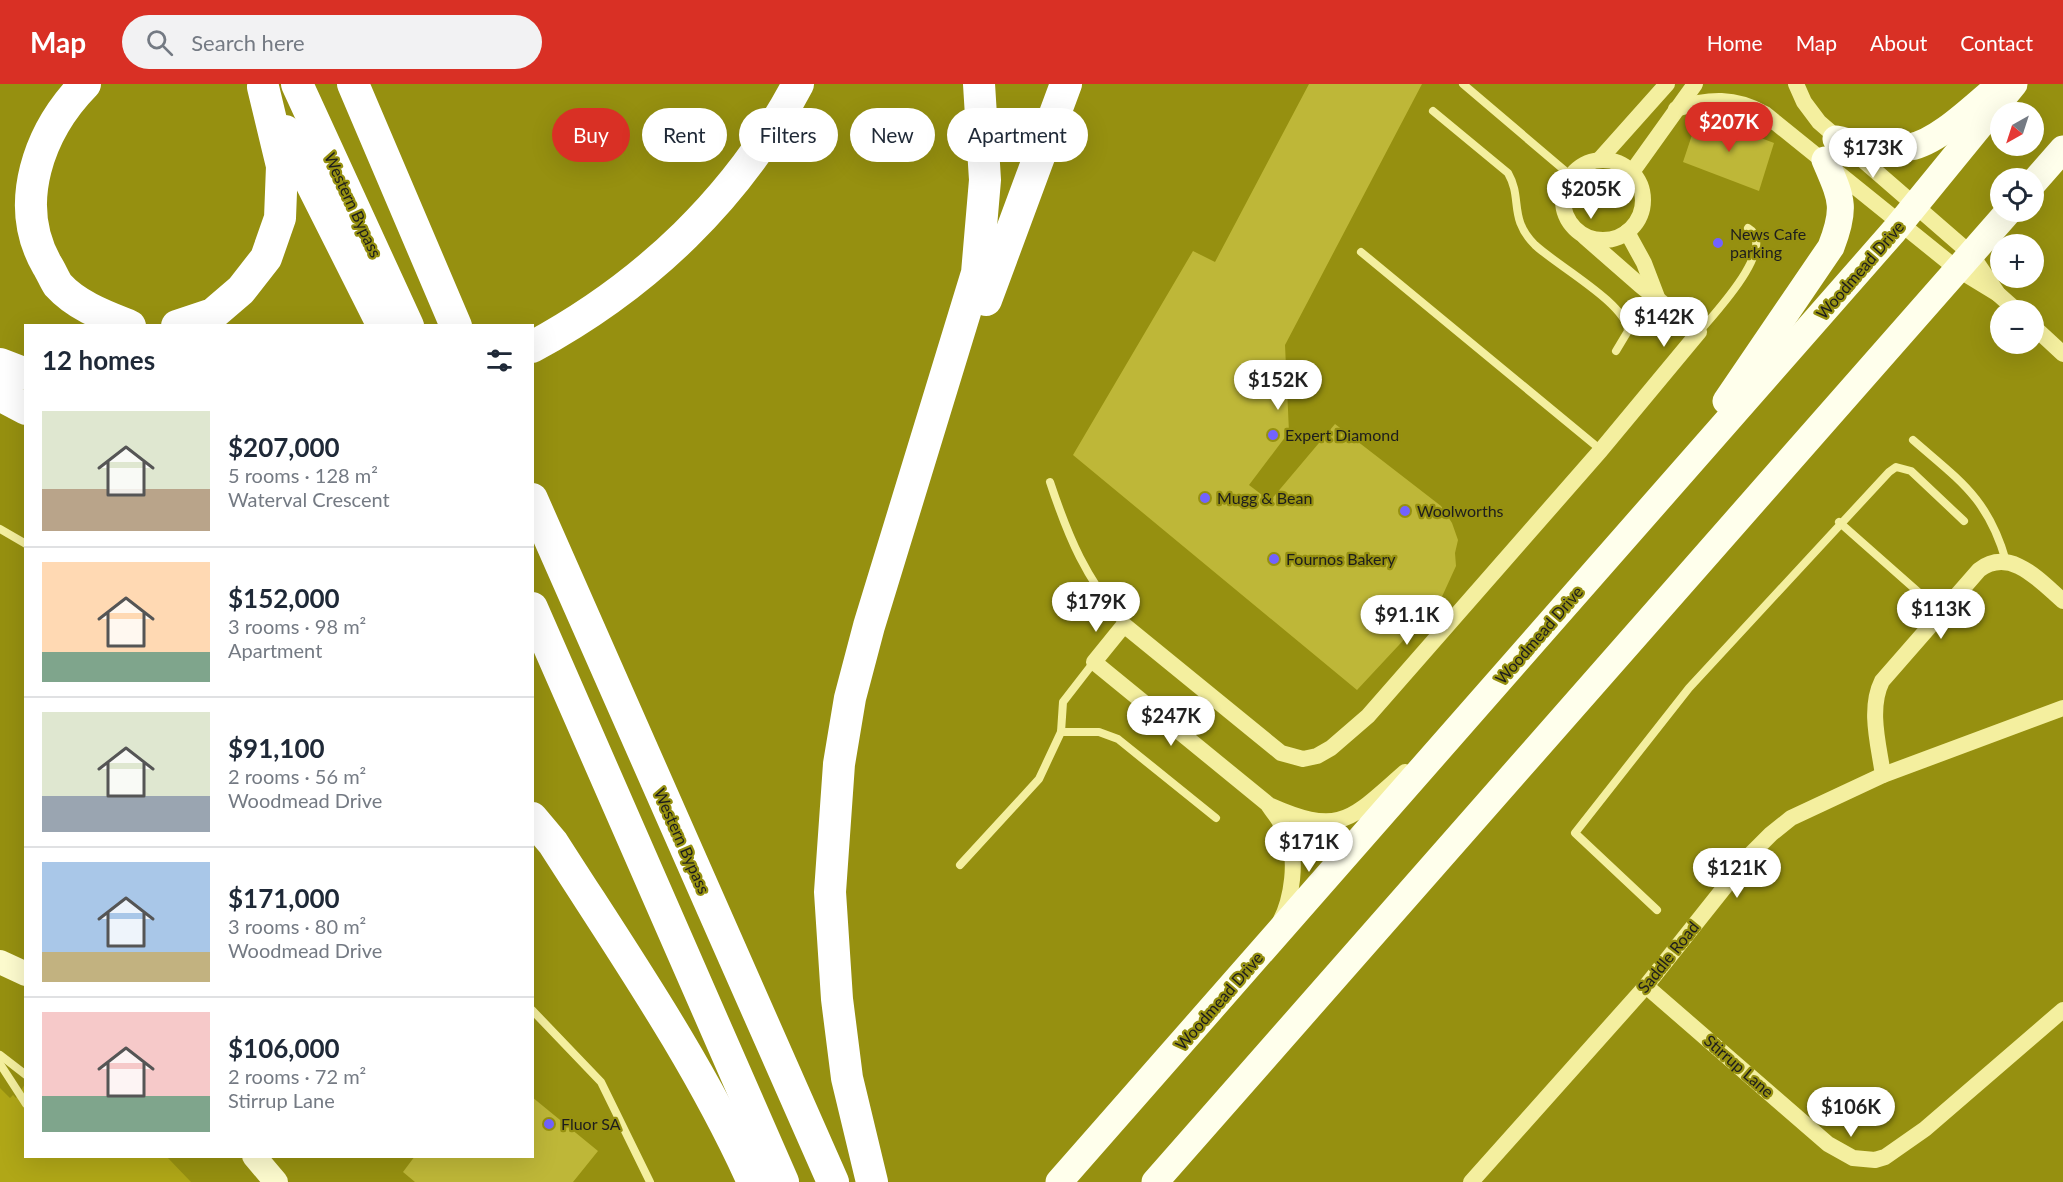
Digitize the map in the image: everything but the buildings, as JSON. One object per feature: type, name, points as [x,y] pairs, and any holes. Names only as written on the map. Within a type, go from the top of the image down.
[{"type":"highway","points":[[85,84],[70,99],[51,129],[37,162],[30,203],[36,245],[58,285],[92,311],[125,324]]},
{"type":"highway","name":"Western Bypass","points":[[297,84],[398,322]]},
{"type":"highway","points":[[353,84],[450,312]]},
{"type":"highway","points":[[534,346],[590,313],[625,288],[696,226],[731,187],[776,123],[798,84]]},
{"type":"highway","points":[[872,1182],[848,1078],[837,999],[830,892],[839,764],[850,698],[869,626],[976,273],[985,180],[979,84]]},
{"type":"highway","points":[[869,626],[1066,84]]},
{"type":"highway","points":[[262,85],[398,322]]},
{"type":"highway","points":[[183,324],[213,314],[241,290],[266,258],[280,218],[282,166],[262,85]]},
{"type":"highway","points":[[0,364],[24,373]]},
{"type":"highway","points":[[0,395],[24,408]]},
{"type":"highway","name":"Western Bypass","points":[[534,504],[833,1182]]},
{"type":"highway","points":[[534,612],[783,1182]]},
{"type":"highway","points":[[534,619],[553,654]]},
{"type":"highway","points":[[534,820],[553,843],[669,1023],[712,1098],[753,1182]]},
{"type":"main road","points":[[1653,505],[1831,246],[1841,221],[1841,199],[1830,149],[1912,147],[1941,132],[2001,84]]},
{"type":"main road","name":"Woodmead Drive","points":[[1059,1182],[1908,215],[2014,84]]},
{"type":"main road","points":[[2044,171],[2063,149]]},
{"type":"main road","points":[[1155,1182],[1999,222]]},
{"type":"main road","points":[[0,962],[24,973]]},
{"type":"main road","points":[[256,1158],[276,1182]]},
{"type":"street","points":[[1599,159],[1667,84]]},
{"type":"street","points":[[1632,172],[1695,84]]},
{"type":"street","points":[[1796,84],[1830,149],[1964,261]]},
{"type":"street","points":[[1677,109],[1716,99],[1749,105],[1830,149],[1964,261],[2005,300]]},
{"type":"street","points":[[1459,725],[1360,811],[1341,821],[1322,823],[1297,818],[1269,805],[1094,662],[1124,625],[1281,753],[1303,759],[1317,756],[1331,748],[1368,716],[1600,450],[1699,332],[1641,286],[1585,237],[1568,221],[1563,209],[1564,186],[1570,175],[1588,162],[1599,159],[1617,162],[1632,172],[1643,197],[1642,210],[1636,223],[1627,232],[1606,240],[1585,237]]},
{"type":"street","points":[[1627,232],[1644,263],[1657,297]]},
{"type":"street","points":[[2044,336],[2063,354]]},
{"type":"street","points":[[1883,775],[1874,708],[1877,691],[1882,681],[1979,570],[1994,561],[2006,561],[2019,565],[2063,601]]},
{"type":"street","name":"Saddle Road","points":[[1476,1180],[1646,986],[1751,855],[1771,834],[1791,818],[1883,775],[2063,708]]},
{"type":"street","points":[[1269,805],[1287,833],[1291,847],[1292,882],[1284,915],[1269,945]]},
{"type":"street","name":"Stirrup Lane","points":[[1646,986],[1828,1144],[1842,1153],[1864,1160],[1885,1157],[1925,1129],[2063,1010]]},
{"type":"lane","points":[[1463,84],[1570,175]]},
{"type":"lane","points":[[1433,111],[1508,174],[1512,182],[1519,225],[1536,245],[1568,272],[1604,297],[1623,316],[1628,331],[1616,351]]},
{"type":"lane","points":[[1699,332],[1744,278],[1758,242],[1756,233],[1748,228]]},
{"type":"lane","points":[[1361,252],[1600,450]]},
{"type":"lane","points":[[1912,440],[1969,489],[1988,513],[1998,531],[2006,561]]},
{"type":"lane","points":[[1657,910],[1575,833],[1689,688],[1839,522],[1889,472],[1904,467],[1911,471],[1964,520]]},
{"type":"lane","points":[[1050,482],[1080,561],[1096,588],[1124,625]]},
{"type":"lane","points":[[1839,522],[1942,613]]},
{"type":"lane","points":[[0,529],[24,543]]},
{"type":"lane","points":[[960,865],[1039,779],[1061,732],[1063,702],[1094,662]]},
{"type":"lane","points":[[1061,732],[1099,732],[1118,740],[1216,818]]},
{"type":"lane","points":[[534,1012],[601,1082],[650,1182]]},
{"type":"lane","points":[[0,1055],[24,1073]]},
{"type":"lane","points":[[0,1064],[24,1101]]},
{"type":"shaded area","points":[[24,1086],[24,1158],[168,1158],[191,1182],[0,1182],[0,1088],[10,1098],[13,1095],[16,1098]]},
{"type":"place","name":"News Cafe parking","points":[[1718,243]]},
{"type":"place","name":"Expert Diamond","points":[[1273,435]]},
{"type":"place","name":"Mugg & Bean","points":[[1205,498]]},
{"type":"place","name":"Woolworths","points":[[1405,511]]},
{"type":"place","name":"Fournos Bakery","points":[[1274,559]]},
{"type":"place","name":"Fluor SA","points":[[549,1124]]}]
